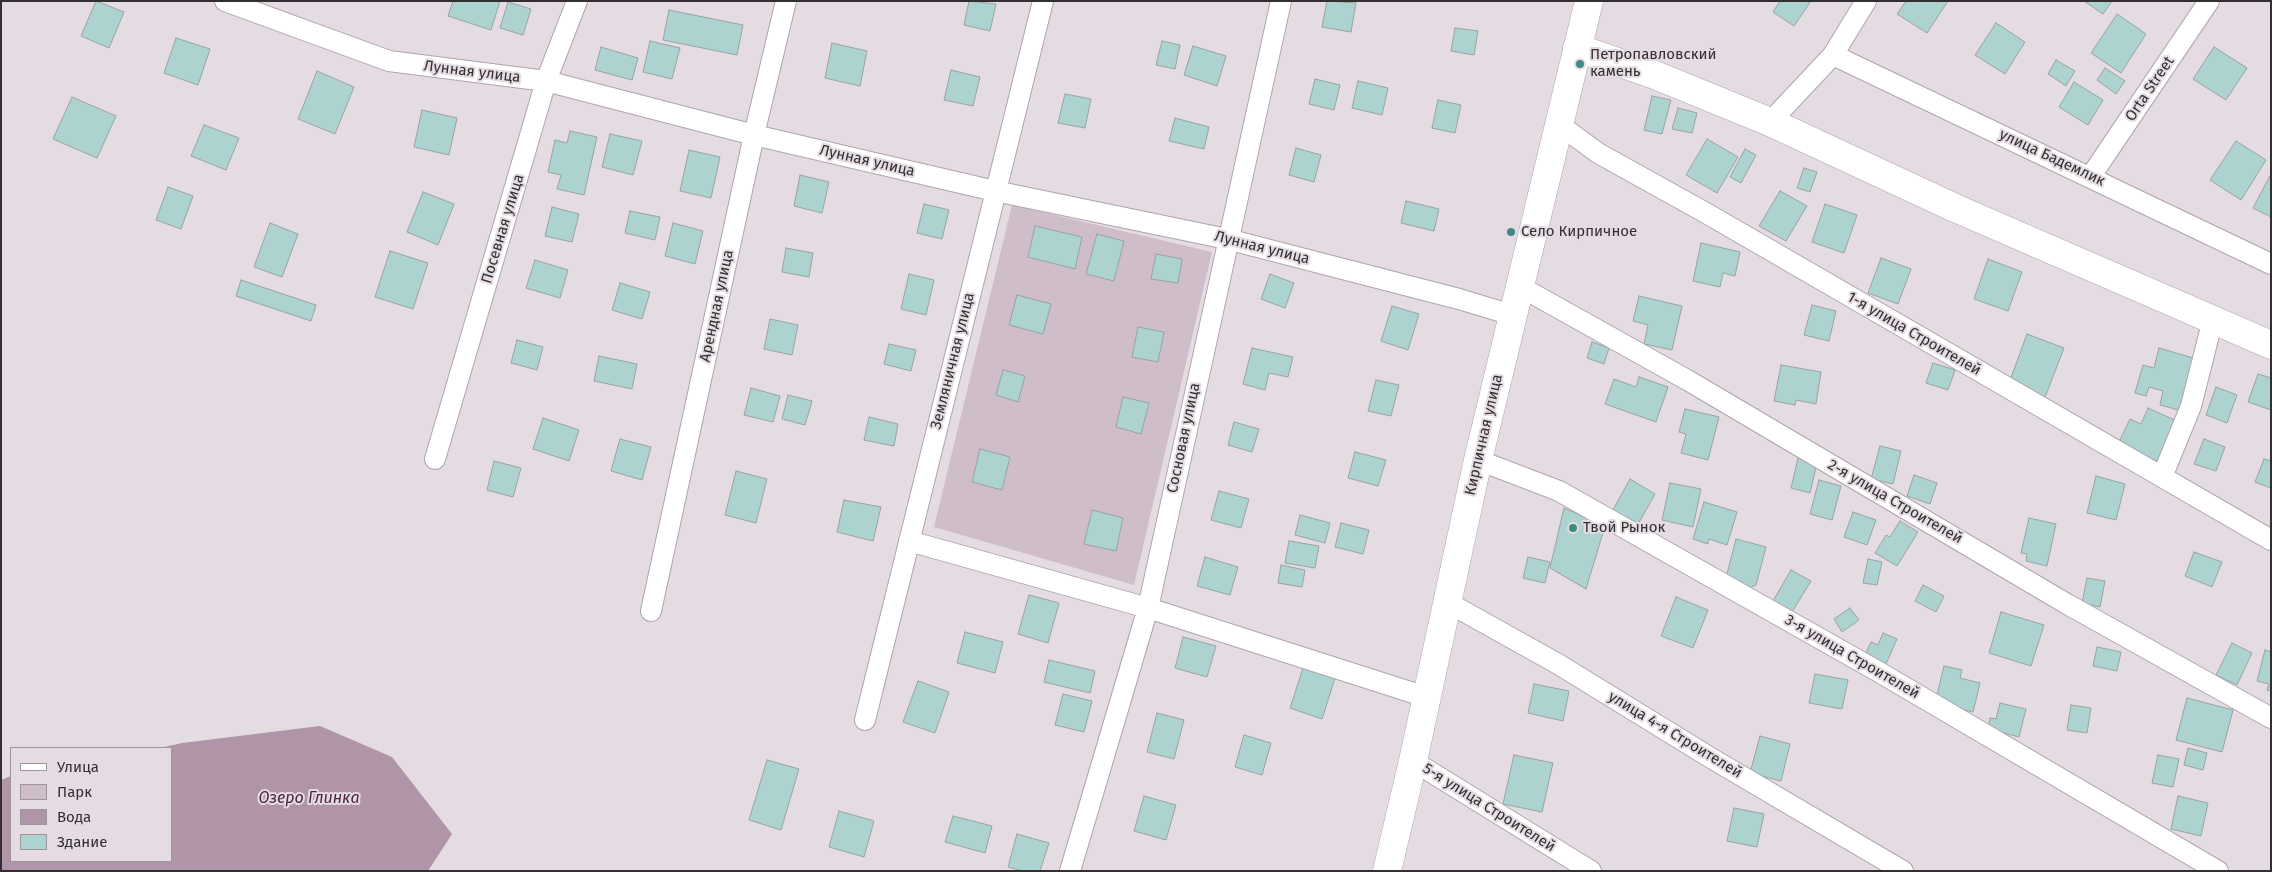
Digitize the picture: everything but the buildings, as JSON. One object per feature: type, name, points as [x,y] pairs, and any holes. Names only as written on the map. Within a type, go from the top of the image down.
[{"type":"main road","name":"Кирпичная улица","points":[[1387,871],[1413,761],[1478,460],[1589,1]]},
{"type":"main road","points":[[1577,48],[1655,75],[1770,122],[1955,208],[2271,345]]},
{"type":"street","name":"Лунная улица","points":[[225,1],[389,61],[546,81],[754,135],[995,191],[1228,238],[1459,298],[1512,315]]},
{"type":"street","name":"Посевная улица","points":[[434,459],[546,81],[577,1]]},
{"type":"street","name":"Арендная улица","points":[[651,611],[754,135],[786,1]]},
{"type":"street","name":"Земляничная улица","points":[[865,720],[1042,1]]},
{"type":"street","name":"Сосновая улица","points":[[1070,871],[1148,608],[1281,1]]},
{"type":"street","points":[[1770,122],[1833,55],[1866,1]]},
{"type":"street","name":"Orta Street","points":[[2091,176],[2209,1]]},
{"type":"street","name":"улица Бадемлик","points":[[1833,55],[2091,176],[2271,264]]},
{"type":"street","name":"1-я улица Строителей","points":[[1560,125],[1598,153],[1706,212],[2271,540]]},
{"type":"street","name":"2-я улица Строителей","points":[[1520,286],[1681,376],[2067,604],[2271,718]]},
{"type":"street","points":[[2162,477],[2191,406],[2213,319]]},
{"type":"street","name":"3-я улица Строителей","points":[[1478,460],[1559,491],[1879,672],[2218,871]]},
{"type":"street","points":[[909,541],[1148,608],[1426,697]]},
{"type":"street","name":"улица 4-я Строителей","points":[[1447,602],[1558,664],[1711,758],[1903,871]]},
{"type":"street","name":"5-я улица Строителей","points":[[1413,761],[1591,871]]},
{"type":"green space","points":[[1012,205],[1212,252],[1134,585],[934,527]]},
{"type":"water","name":"Озеро Глинка","points":[[320,726],[392,757],[452,834],[428,871],[1,871],[1,780],[10,776],[10,862],[172,862],[172,747],[164,747],[182,743]]},
{"type":"place","name":"Петропавловский камень","points":[[1580,64]]},
{"type":"place","name":"Село Кирпичное","points":[[1511,232]]},
{"type":"place","name":"Твой Рынок","points":[[1573,528]]}]
